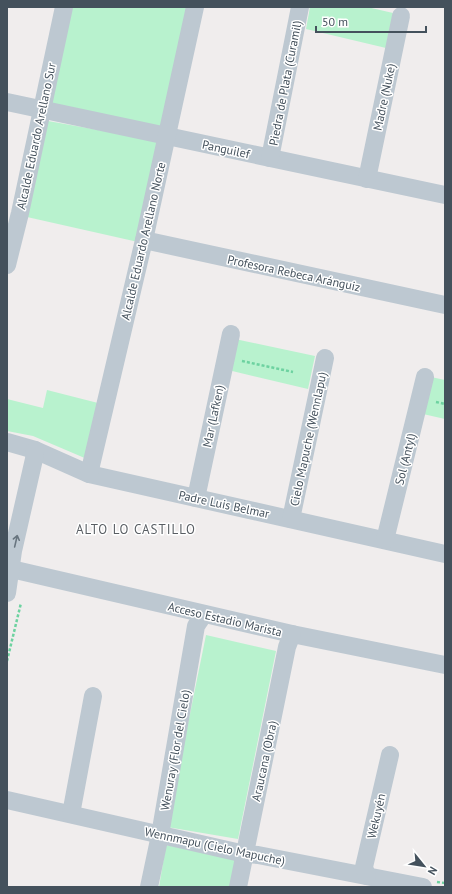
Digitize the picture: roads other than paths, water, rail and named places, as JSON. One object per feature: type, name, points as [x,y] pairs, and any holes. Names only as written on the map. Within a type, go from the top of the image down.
[{"type":"street","name":"Alcalde Eduardo Arellano Sur","points":[[7,265],[13,212],[42,110],[64,7]]},
{"type":"street","name":"Alcalde Eduardo Arellano Norte","points":[[89,474],[144,240],[195,7]]},
{"type":"street","name":"Piedra de Plata (Curamil)","points":[[270,158],[300,7]]},
{"type":"street","name":"Madre (Nuke)","points":[[367,178],[401,16]]},
{"type":"street","name":"Panguilef","points":[[7,102],[445,195]]},
{"type":"street","name":"Profesora Rebeca Aránguiz","points":[[144,240],[445,305]]},
{"type":"street","name":"Mar (Lafken)","points":[[196,498],[231,334]]},
{"type":"street","name":"Cielo Mapuche (Wennlapu)","points":[[291,519],[325,358]]},
{"type":"street","name":"Sol (Antyl)","points":[[385,540],[425,377]]},
{"type":"street","name":"Padre Luis Belmar","points":[[8,446],[35,450],[89,474],[445,554]]},
{"type":"street","points":[[14,596],[9,568],[35,450]]},
{"type":"street","name":"Acceso Estadio Marista","points":[[9,568],[292,634],[445,665]]},
{"type":"street","name":"Wenuray (Flor del Cielo)","points":[[149,887],[160,835],[196,626],[204,614]]},
{"type":"street","name":"Araucana (Obra)","points":[[238,887],[287,647],[292,634]]},
{"type":"street","points":[[71,814],[93,696]]},
{"type":"street","name":"Wekuyén","points":[[367,876],[364,867],[390,755]]},
{"type":"street","name":"Wennmapu (Cielo Mapuche)","points":[[7,800],[245,854],[265,856],[367,876],[427,884]]},
{"type":"district","name":"ALTO LO CASTILLO","points":[[136,529]]}]
